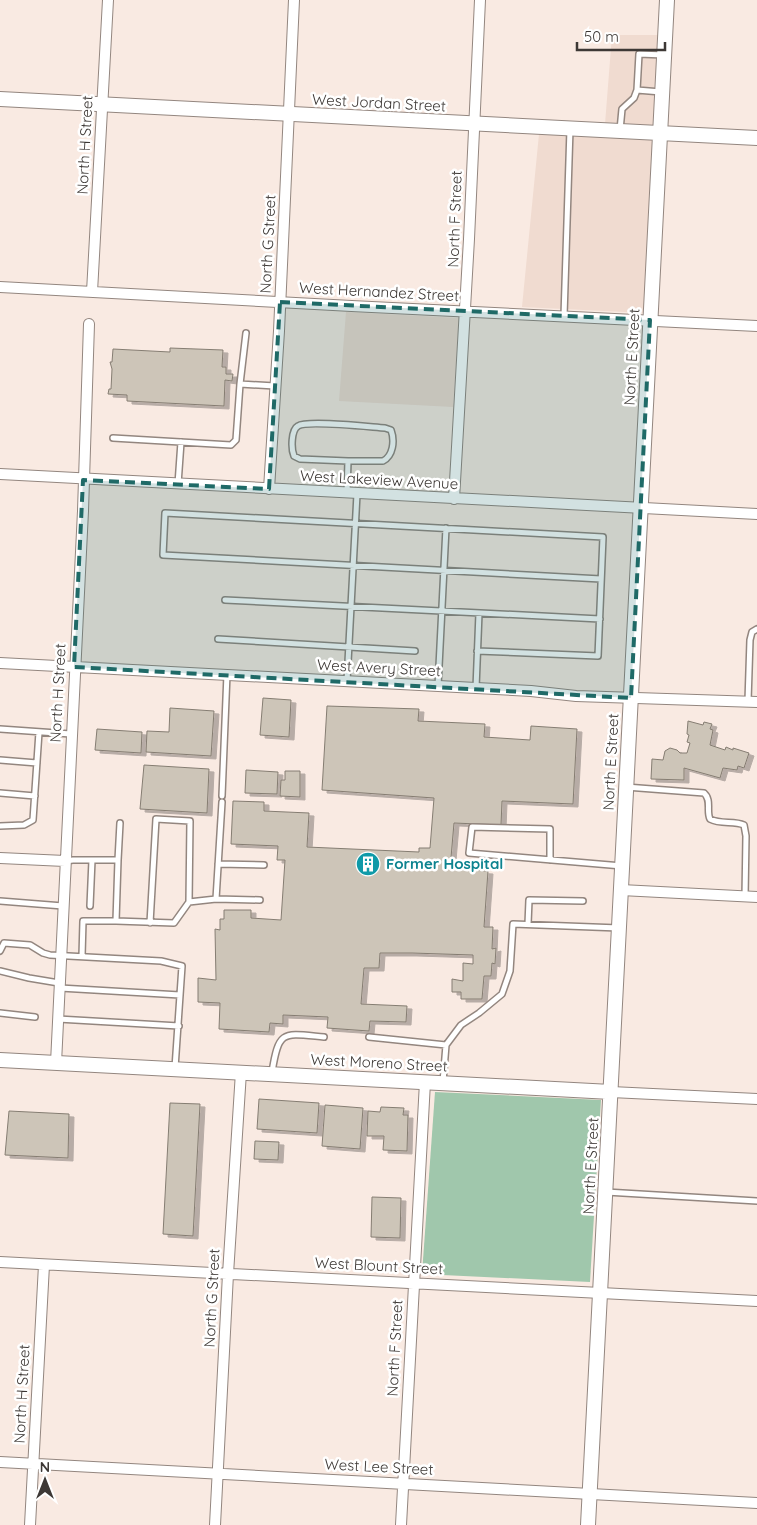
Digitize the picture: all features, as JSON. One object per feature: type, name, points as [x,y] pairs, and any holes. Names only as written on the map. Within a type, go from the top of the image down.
[{"type":"street","name":"North H Street","points":[[92,292],[108,0]]},
{"type":"street","name":"North G Street","points":[[269,489],[276,386],[294,0]]},
{"type":"street","name":"North F Street","points":[[454,499],[480,0]]},
{"type":"street","name":"North E Street","points":[[588,1525],[667,0]]},
{"type":"street","name":"West Jordan Street","points":[[0,99],[757,138]]},
{"type":"street","name":"West Hernandez Street","points":[[0,287],[757,326]]},
{"type":"street","name":"North H Street","points":[[56,1063],[89,324]]},
{"type":"street","name":"West Lakeview Avenue","points":[[0,474],[83,480],[757,514]]},
{"type":"street","name":"West Avery Street","points":[[0,663],[532,691],[576,696],[752,702]]},
{"type":"street","points":[[0,858],[65,861]]},
{"type":"street","points":[[621,890],[757,897]]},
{"type":"street","name":"West Moreno Street","points":[[0,1060],[757,1099]]},
{"type":"street","name":"North G Street","points":[[215,1525],[241,1072]]},
{"type":"street","name":"North F Street","points":[[401,1525],[425,1082]]},
{"type":"street","name":"West Blount Street","points":[[0,1262],[757,1300]]},
{"type":"street","name":"North H Street","points":[[30,1525],[44,1265]]},
{"type":"street","name":"West Lee Street","points":[[0,1462],[757,1503]]},
{"type":"lane","points":[[620,131],[622,109],[634,98],[637,90],[639,54],[664,55]]},
{"type":"lane","points":[[637,90],[662,92]]},
{"type":"lane","points":[[564,316],[570,129]]},
{"type":"lane","points":[[113,438],[231,446],[236,440],[246,333]]},
{"type":"lane","points":[[240,384],[276,386]]},
{"type":"lane","points":[[315,424],[385,428],[390,430],[392,434],[392,450],[386,460],[382,462],[348,461],[300,459],[294,456],[292,452],[296,428],[299,425],[315,424]]},
{"type":"lane","points":[[178,485],[180,442]]},
{"type":"lane","points":[[347,681],[355,523],[348,461]]},
{"type":"lane","points":[[477,651],[598,656],[603,537],[165,513],[163,555],[601,579]]},
{"type":"lane","points":[[438,686],[446,528]]},
{"type":"lane","points":[[225,600],[600,619]]},
{"type":"lane","points":[[476,688],[479,613]]},
{"type":"lane","points":[[752,702],[750,640],[752,632],[757,629]]},
{"type":"lane","points":[[218,639],[415,651]]},
{"type":"lane","points":[[216,899],[227,674]]},
{"type":"lane","points":[[0,729],[71,734]]},
{"type":"lane","points":[[0,826],[29,824],[33,820],[40,732]]},
{"type":"lane","points":[[0,760],[38,763]]},
{"type":"lane","points":[[626,786],[704,793],[708,800],[708,815],[710,819],[720,823],[744,825],[746,836],[745,896]]},
{"type":"lane","points":[[0,793],[36,796]]},
{"type":"lane","points":[[82,956],[83,921],[174,924],[189,902],[190,821],[156,819],[150,922]]},
{"type":"lane","points":[[116,921],[120,823]]},
{"type":"lane","points":[[550,860],[550,829],[472,827],[469,853],[550,860],[622,866]]},
{"type":"lane","points":[[90,906],[92,860]]},
{"type":"lane","points":[[65,861],[118,860]]},
{"type":"lane","points":[[218,864],[264,865]]},
{"type":"lane","points":[[189,902],[216,899],[260,900]]},
{"type":"lane","points":[[528,924],[529,900],[583,901]]},
{"type":"lane","points":[[0,901],[63,906]]},
{"type":"lane","points":[[443,1083],[446,1045],[460,1025],[479,1013],[502,994],[510,971],[513,924],[619,928]]},
{"type":"lane","points":[[0,951],[2,942],[30,945],[43,953],[161,961],[182,966],[175,1069]]},
{"type":"lane","points":[[0,971],[59,985],[180,995]]},
{"type":"lane","points":[[0,1013],[36,1017]]},
{"type":"lane","points":[[58,1019],[178,1026]]},
{"type":"lane","points":[[271,1074],[275,1053],[280,1040],[286,1036],[300,1035],[324,1037]]},
{"type":"lane","points":[[369,1037],[446,1045]]},
{"type":"lane","points":[[606,1192],[757,1201]]},
{"type":"highlighted area","points":[[280,302],[650,320],[631,698],[74,667],[83,480],[269,489]]},
{"type":"shaded area","points":[[612,35],[660,35],[655,127],[605,124]]},
{"type":"shaded area","points":[[539,134],[654,140],[645,313],[522,307]]},
{"type":"shaded area","points":[[346,312],[459,318],[453,407],[339,401]]},
{"type":"green space","points":[[435,1092],[601,1100],[590,1282],[422,1274]]},
{"type":"building","points":[[170,348],[223,350],[222,367],[226,367],[226,374],[233,374],[232,381],[225,380],[224,406],[127,401],[127,395],[108,394],[109,389],[111,389],[112,369],[110,362],[112,362],[113,349],[170,352]]},
{"type":"building","points":[[263,698],[291,700],[289,737],[260,735]]},
{"type":"building","name":"Former Hospital","points":[[327,706],[419,709],[418,721],[485,724],[484,737],[530,740],[531,726],[577,729],[573,804],[502,801],[501,825],[454,823],[450,869],[488,871],[484,927],[493,927],[492,949],[496,948],[495,964],[492,963],[491,976],[484,976],[482,999],[461,999],[461,992],[452,992],[452,979],[463,981],[463,963],[473,964],[473,955],[380,953],[379,968],[364,968],[361,1004],[407,1006],[406,1022],[370,1021],[369,1031],[327,1028],[328,1017],[283,1015],[283,1024],[270,1023],[269,1032],[219,1029],[220,1003],[198,1002],[198,978],[216,980],[215,929],[220,930],[220,919],[224,919],[224,910],[251,910],[251,918],[281,920],[285,860],[277,860],[278,846],[231,844],[233,801],[264,802],[264,811],[309,813],[307,847],[419,852],[419,848],[430,848],[434,798],[322,790]]},
{"type":"building","points":[[170,708],[214,711],[211,756],[146,752],[147,731],[169,732]]},
{"type":"building","points":[[688,721],[703,725],[704,722],[712,724],[710,729],[713,730],[710,745],[725,750],[726,747],[749,753],[744,768],[738,766],[737,770],[723,768],[720,778],[684,768],[684,780],[651,779],[652,759],[663,760],[665,751],[670,748],[680,753],[687,753],[690,743],[687,742],[689,735],[687,734]]},
{"type":"building","points":[[97,729],[142,732],[141,753],[95,750]]},
{"type":"building","points":[[144,765],[209,769],[207,813],[140,809]]},
{"type":"building","points":[[246,770],[278,772],[277,794],[245,793]]},
{"type":"building","points":[[285,771],[300,771],[300,797],[280,796],[281,780],[285,780]]},
{"type":"building","points":[[259,1099],[319,1103],[317,1133],[257,1129]]},
{"type":"building","points":[[170,1103],[200,1104],[193,1236],[163,1234]]},
{"type":"building","points":[[325,1105],[363,1108],[360,1149],[322,1146]]},
{"type":"building","points":[[381,1107],[404,1108],[403,1115],[408,1115],[407,1151],[383,1150],[384,1136],[367,1136],[368,1111],[380,1112]]},
{"type":"building","points":[[9,1111],[69,1114],[68,1158],[5,1155]]},
{"type":"building","points":[[255,1141],[279,1142],[278,1160],[254,1159]]},
{"type":"building","points":[[372,1197],[401,1198],[400,1238],[371,1237]]},
{"type":"place","name":"Former Hospital","points":[[368,864]]}]
